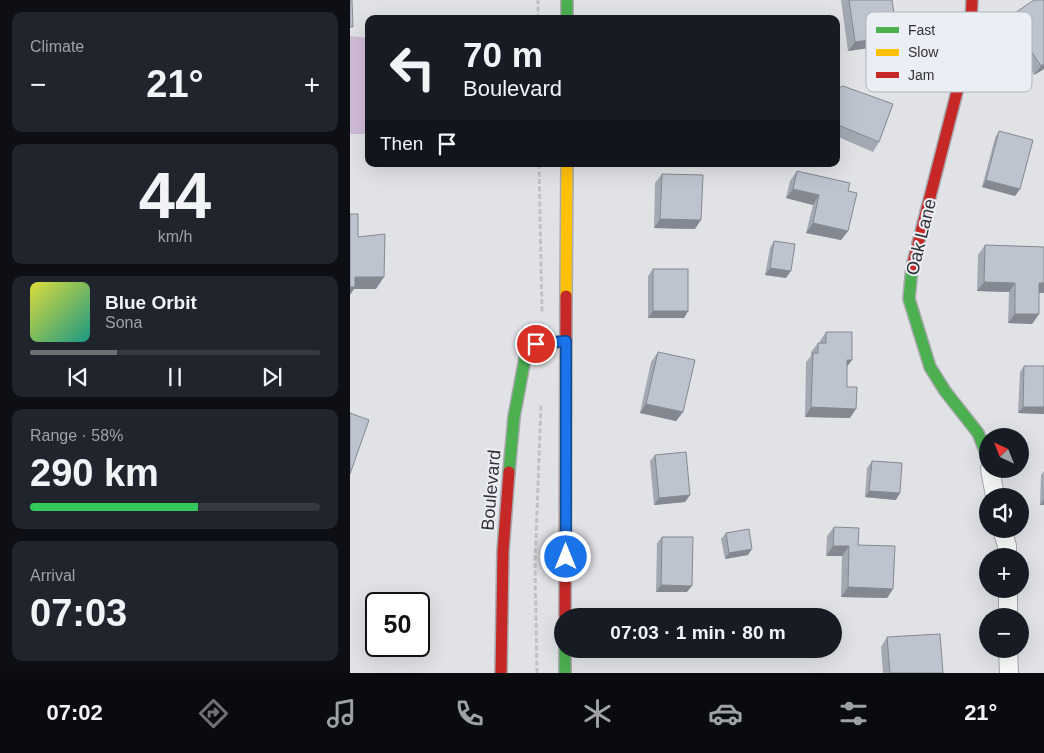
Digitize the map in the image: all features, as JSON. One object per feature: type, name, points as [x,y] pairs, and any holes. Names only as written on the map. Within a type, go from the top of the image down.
[{"type":"street","points":[[567,0],[567,15]]},
{"type":"street","name":"Oak Lane","points":[[957,92],[910,276],[909,299],[930,367],[945,391],[979,436]]},
{"type":"street","points":[[565,608],[567,167]]},
{"type":"street","name":"Boulevard","points":[[501,673],[503,550],[514,417],[526,358],[536,344],[566,341]]},
{"type":"street","points":[[565,658],[565,673]]},
{"type":"street","points":[[1008,658],[1009,673]]},
{"type":"path","points":[[538,0],[538,15]]},
{"type":"path","points":[[539,167],[542,314]]},
{"type":"path","points":[[537,673],[535,566],[541,397]]},
{"type":"shaded area","points":[[350,36],[365,38],[365,134],[350,134]]},
{"type":"building","points":[[350,0],[352,0],[353,27],[350,27]]},
{"type":"building","points":[[849,0],[892,0],[894,12],[866,12],[866,40],[855,42]]},
{"type":"building","points":[[1034,0],[1044,0],[1044,64],[1041,66],[1032,52],[1032,12],[1016,12]]},
{"type":"building","points":[[843,86],[893,104],[879,142],[840,126],[840,87]]},
{"type":"building","points":[[999,131],[1033,140],[1020,189],[986,180]]},
{"type":"building","points":[[797,171],[850,183],[848,191],[857,193],[848,231],[813,223],[819,195],[793,189]]},
{"type":"building","points":[[662,174],[703,175],[701,220],[660,219]]},
{"type":"building","points":[[350,214],[358,214],[358,237],[385,234],[384,277],[355,277],[355,287],[350,287]]},
{"type":"building","points":[[774,241],[795,244],[791,271],[770,268]]},
{"type":"building","points":[[985,245],[1044,247],[1044,283],[1039,283],[1039,314],[1015,314],[1015,283],[984,282]]},
{"type":"building","points":[[653,269],[688,269],[688,311],[653,311]]},
{"type":"building","points":[[826,332],[852,332],[852,360],[847,360],[847,387],[857,387],[856,409],[811,407],[813,353],[818,353],[818,343],[826,343]]},
{"type":"building","points":[[658,352],[695,360],[683,412],[646,404]]},
{"type":"building","points":[[1024,366],[1044,366],[1044,407],[1023,407]]},
{"type":"building","points":[[350,413],[369,420],[350,474]]},
{"type":"building","points":[[686,452],[690,495],[659,498],[655,455]]},
{"type":"building","points":[[872,461],[902,463],[900,493],[869,491]]},
{"type":"building","points":[[834,527],[859,528],[858,545],[895,546],[893,589],[848,587],[849,546],[833,546]]},
{"type":"building","points":[[749,529],[752,549],[729,553],[726,533]]},
{"type":"building","points":[[662,537],[693,537],[692,586],[661,585]]},
{"type":"building","points":[[940,634],[943,673],[890,673],[887,637]]},
{"type":"traffic: fast","points":[[567,0],[567,15]]},
{"type":"traffic: fast","points":[[912,267],[909,299],[930,367],[945,391],[979,436]]},
{"type":"traffic: fast","points":[[509,472],[514,417],[525,358],[537,345],[566,341]]},
{"type":"traffic: fast","points":[[565,658],[565,673]]},
{"type":"traffic: slow","points":[[566,296],[567,167]]},
{"type":"traffic: jam","points":[[971,12],[972,0]]},
{"type":"traffic: jam","points":[[912,267],[957,92]]},
{"type":"traffic: jam","points":[[565,608],[566,296]]},
{"type":"traffic: jam","points":[[501,673],[503,551],[509,472]]},
{"type":"route","points":[[536,344],[566,341],[566,557]]}]
